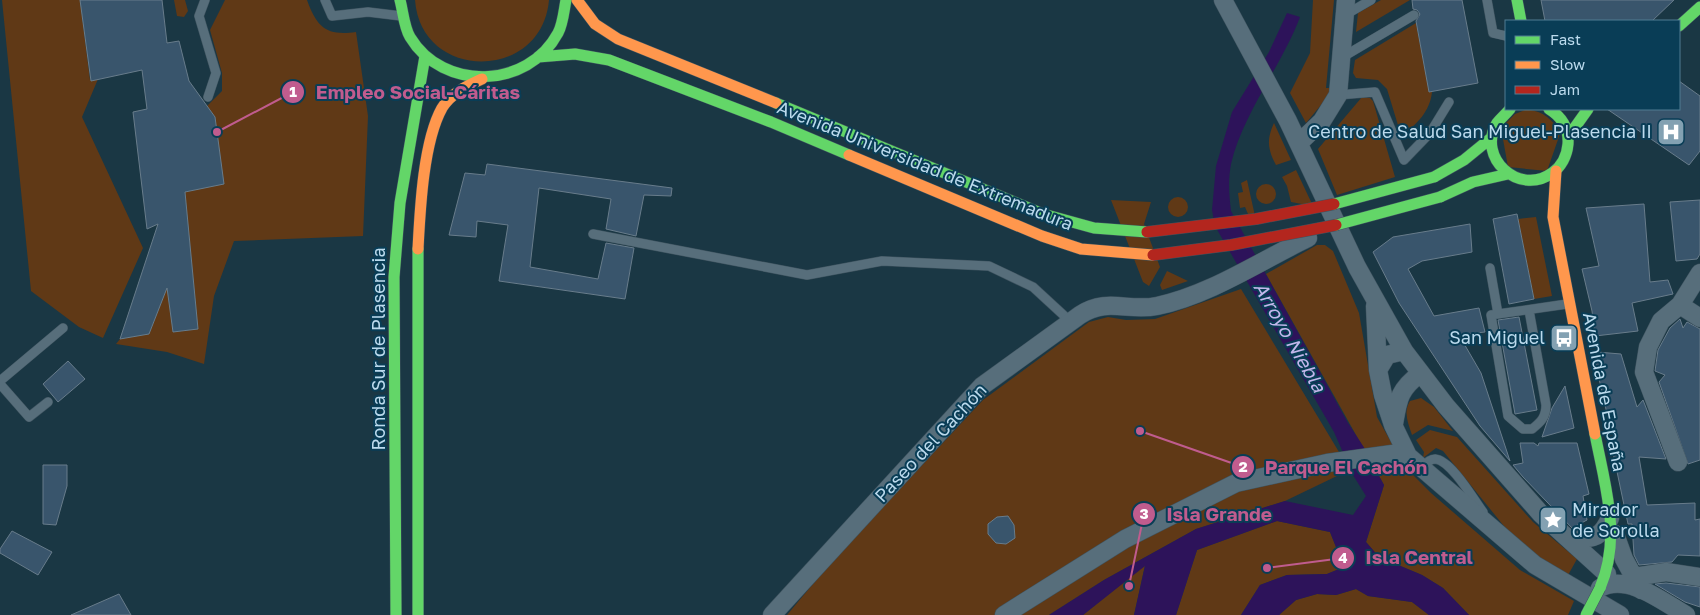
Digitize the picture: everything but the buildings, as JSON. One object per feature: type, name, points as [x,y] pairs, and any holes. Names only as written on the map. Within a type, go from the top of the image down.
[{"type":"main road","points":[[400,0],[402,16],[410,38],[425,56],[441,68],[461,77],[482,79],[506,76],[527,66],[546,51],[559,31],[566,0]]},
{"type":"main road","name":"Avenida Universidad de Extremadura","points":[[578,0],[596,24],[618,39],[1043,214],[1079,225],[1115,232],[1147,232],[1223,224],[1318,208],[1383,194],[1434,177],[1459,165],[1478,152],[1491,138]]},
{"type":"main road","points":[[1517,0],[1521,20]]},
{"type":"main road","points":[[1680,25],[1700,7]]},
{"type":"main road","name":"Avenida Universidad de Extremadura","points":[[538,57],[575,54],[609,60],[771,122],[1042,236],[1082,248],[1114,253],[1154,254],[1251,241],[1350,223],[1397,212],[1440,197],[1472,182],[1508,174]]},
{"type":"main road","name":"Ronda Sur de Plasencia","points":[[396,615],[394,277],[400,203],[425,56]]},
{"type":"main road","points":[[418,615],[417,276],[420,213],[430,144],[442,108],[456,92],[482,79]]},
{"type":"main road","points":[[1509,110],[1501,116],[1494,126],[1491,138],[1492,150],[1496,162],[1508,174],[1529,181],[1542,179],[1556,171],[1566,156],[1568,137],[1566,127],[1555,110]]},
{"type":"main road","points":[[1568,137],[1587,110]]},
{"type":"main road","name":"Avenida de España","points":[[1556,171],[1554,217],[1611,521],[1612,549],[1604,581],[1586,615]]},
{"type":"main road","name":"Avenida de España","points":[[1529,181],[1554,217]]},
{"type":"street","points":[[1223,0],[1247,41],[1299,143],[1335,224],[1375,301],[1404,351],[1420,374],[1541,514],[1570,539],[1608,584],[1638,583],[1666,572],[1700,577]]},
{"type":"street","points":[[1299,143],[1322,121],[1338,94],[1345,8]]},
{"type":"street","name":"Paseo del Cachón","points":[[772,615],[982,386],[1070,322],[1091,308],[1105,304],[1138,308],[1158,306],[1227,280],[1335,224]]},
{"type":"street","points":[[1678,462],[1644,372],[1648,348],[1661,320],[1680,305],[1700,273]]},
{"type":"street","points":[[1375,301],[1378,370],[1383,395],[1408,456],[1536,566],[1620,615]]},
{"type":"street","points":[[1680,305],[1700,318]]},
{"type":"street","points":[[1378,370],[1387,355],[1404,351]]},
{"type":"street","points":[[1394,424],[1400,394],[1408,382],[1420,374]]},
{"type":"street","points":[[1004,615],[1125,539],[1236,483],[1334,462],[1380,456],[1408,456]]},
{"type":"street","points":[[1570,539],[1594,538],[1604,531],[1611,521]]},
{"type":"street","points":[[1611,521],[1624,559],[1638,583],[1686,615]]},
{"type":"lane","points":[[205,0],[199,16],[216,73],[208,97]]},
{"type":"lane","points":[[325,0],[332,16],[368,12],[402,16]]},
{"type":"lane","points":[[1345,8],[1371,0]]},
{"type":"lane","points":[[1488,0],[1494,33],[1505,36]]},
{"type":"lane","points":[[1341,58],[1414,15]]},
{"type":"lane","points":[[1338,94],[1375,92],[1404,160],[1430,133],[1449,102]]},
{"type":"lane","points":[[593,234],[807,275],[882,261],[989,266],[1033,287],[1070,322]]},
{"type":"lane","points":[[1490,268],[1498,314]]},
{"type":"lane","points":[[1529,310],[1546,413],[1542,421],[1532,429],[1523,429],[1508,416],[1491,315],[1570,304]]},
{"type":"lane","points":[[48,402],[30,417],[0,382],[63,328]]},
{"type":"shaded area","points":[[2,0],[80,0],[90,80],[98,79],[82,117],[143,248],[103,338],[79,327],[31,291]]},
{"type":"shaded area","points":[[174,0],[185,0],[188,11],[184,17],[177,16]]},
{"type":"shaded area","points":[[225,0],[307,0],[315,17],[324,28],[338,33],[356,32],[368,116],[363,236],[234,241],[214,296],[204,364],[167,352],[116,344],[120,339],[149,334],[167,288],[173,332],[198,329],[185,192],[223,183],[215,117],[207,106],[222,91],[222,73],[210,30]]},
{"type":"shaded area","points":[[415,0],[549,0],[541,27],[526,46],[505,58],[482,61],[458,58],[437,46],[422,27]]},
{"type":"shaded area","points":[[1313,0],[1334,0],[1326,88],[1335,88],[1306,123],[1290,93],[1310,53]]},
{"type":"shaded area","points":[[1381,0],[1410,0],[1356,32],[1358,13]]},
{"type":"shaded area","points":[[1416,23],[1429,92],[1432,92],[1429,105],[1422,117],[1401,135],[1387,89],[1378,80],[1356,78],[1353,73],[1355,60]]},
{"type":"shaded area","points":[[1362,97],[1370,98],[1373,101],[1395,177],[1337,195],[1318,149]]},
{"type":"shaded area","points":[[1525,110],[1541,113],[1561,131],[1547,171],[1508,167],[1501,128],[1515,114]]},
{"type":"shaded area","points":[[1274,123],[1291,160],[1276,165],[1269,145]]},
{"type":"shaded area","points":[[1296,170],[1313,206],[1291,202],[1287,186],[1282,177]]},
{"type":"shaded area","points":[[1247,180],[1255,216],[1248,214],[1245,207],[1240,208],[1238,193],[1243,192],[1241,183]]},
{"type":"shaded area","points":[[1266,184],[1273,187],[1276,194],[1273,201],[1266,204],[1259,201],[1256,194],[1259,187]]},
{"type":"shaded area","points":[[1178,197],[1185,200],[1188,207],[1185,214],[1178,217],[1171,214],[1168,207],[1171,200]]},
{"type":"shaded area","points":[[1111,200],[1151,202],[1144,224],[1160,267],[1149,286],[1143,282]]},
{"type":"shaded area","points":[[1536,217],[1552,296],[1534,299],[1518,219]]},
{"type":"shaded area","points":[[1317,245],[1325,245],[1333,251],[1359,313],[1377,417],[1405,467],[1431,493],[1520,570],[1574,601],[1568,615],[1469,615],[1443,588],[1422,575],[1379,557],[1366,542],[1384,485],[1266,274]]},
{"type":"shaded area","points":[[1167,271],[1188,281],[1162,290],[1160,285]]},
{"type":"shaded area","points":[[1241,289],[1345,462],[1339,475],[1285,501],[1196,529],[1104,580],[1049,615],[787,615],[828,566],[983,400],[1089,322],[1108,317],[1126,320],[1155,319]]},
{"type":"shaded area","points":[[1421,398],[1434,407],[1453,431],[1428,425],[1412,435],[1407,418],[1407,409],[1410,401]]},
{"type":"shaded area","points":[[1430,430],[1457,437],[1533,522],[1577,559],[1567,577],[1537,557],[1512,536],[1443,451],[1436,448],[1423,458],[1424,452],[1416,440]]},
{"type":"shaded area","points":[[1277,521],[1330,532],[1344,567],[1327,574],[1287,575],[1260,585],[1241,615],[1176,615],[1197,550]]},
{"type":"shaded area","points":[[1145,565],[1134,615],[1083,615]]},
{"type":"shaded area","points":[[1356,589],[1368,596],[1412,602],[1429,615],[1279,615],[1296,600],[1317,594],[1336,595]]},
{"type":"water","name":"Arroyo Niebla","points":[[1287,13],[1300,17],[1236,146],[1229,176],[1231,211],[1348,423],[1367,452],[1345,457],[1334,432],[1215,226],[1212,210],[1216,166],[1232,112],[1269,52]]},
{"type":"water","points":[[1372,463],[1384,485],[1366,542],[1379,557],[1422,575],[1443,588],[1469,615],[1429,615],[1412,602],[1368,596],[1356,589],[1336,595],[1317,594],[1296,600],[1279,615],[1241,615],[1260,585],[1287,575],[1327,574],[1344,567],[1330,532],[1277,521],[1197,550],[1176,615],[1134,615],[1145,566],[1083,615],[1049,615],[1104,580],[1196,529],[1285,501],[1353,515],[1366,496],[1348,467]]},
{"type":"traffic: fast","points":[[400,0],[408,33],[425,55],[443,67],[463,75],[485,77],[507,73],[527,65],[544,52],[560,29],[566,0]]},
{"type":"traffic: fast","points":[[1517,0],[1521,20]]},
{"type":"traffic: fast","points":[[1680,25],[1700,7]]},
{"type":"traffic: fast","points":[[538,57],[575,54],[609,60],[771,122],[849,155]]},
{"type":"traffic: fast","points":[[396,615],[394,277],[400,203],[425,56]]},
{"type":"traffic: fast","points":[[776,103],[1043,214],[1094,228],[1147,232]]},
{"type":"traffic: fast","points":[[1509,110],[1497,123],[1492,136],[1492,149],[1496,160],[1504,170],[1515,177],[1527,180],[1539,179],[1552,173],[1565,157],[1568,144],[1566,128],[1558,116],[1550,110]]},
{"type":"traffic: fast","points":[[1568,137],[1587,110]]},
{"type":"traffic: fast","points":[[1434,177],[1464,160],[1491,138]]},
{"type":"traffic: fast","points":[[1440,197],[1473,182],[1508,174]]},
{"type":"traffic: fast","points":[[1334,204],[1434,177]]},
{"type":"traffic: fast","points":[[1336,225],[1440,197]]},
{"type":"traffic: fast","points":[[418,249],[418,615]]},
{"type":"traffic: fast","points":[[1595,434],[1607,492],[1611,531],[1607,569],[1600,588]]},
{"type":"traffic: fast","points":[[1586,615],[1600,588]]},
{"type":"traffic: slow","points":[[577,0],[595,24],[618,39],[776,103]]},
{"type":"traffic: slow","points":[[418,249],[424,177],[436,122],[442,108],[450,98],[460,90],[482,79]]},
{"type":"traffic: slow","points":[[849,155],[1042,236],[1081,249],[1153,255]]},
{"type":"traffic: slow","points":[[1556,171],[1553,217],[1595,434]]},
{"type":"traffic: jam","points":[[1147,232],[1256,219],[1334,204]]},
{"type":"traffic: jam","points":[[1153,255],[1231,245],[1336,225]]},
{"type":"place","name":"Empleo Social-Cáritas","points":[[217,132]]},
{"type":"place","name":"Centro de Salud San Miguel-Plasencia II","points":[[1671,132]]},
{"type":"place","name":"San Miguel","points":[[1564,338]]},
{"type":"place","name":"Parque El Cachón","points":[[1140,431]]},
{"type":"place","name":"Mirador de Sorolla","points":[[1553,520]]},
{"type":"place","name":"Isla Central","points":[[1267,568]]},
{"type":"place","name":"Isla Grande","points":[[1129,586]]}]
